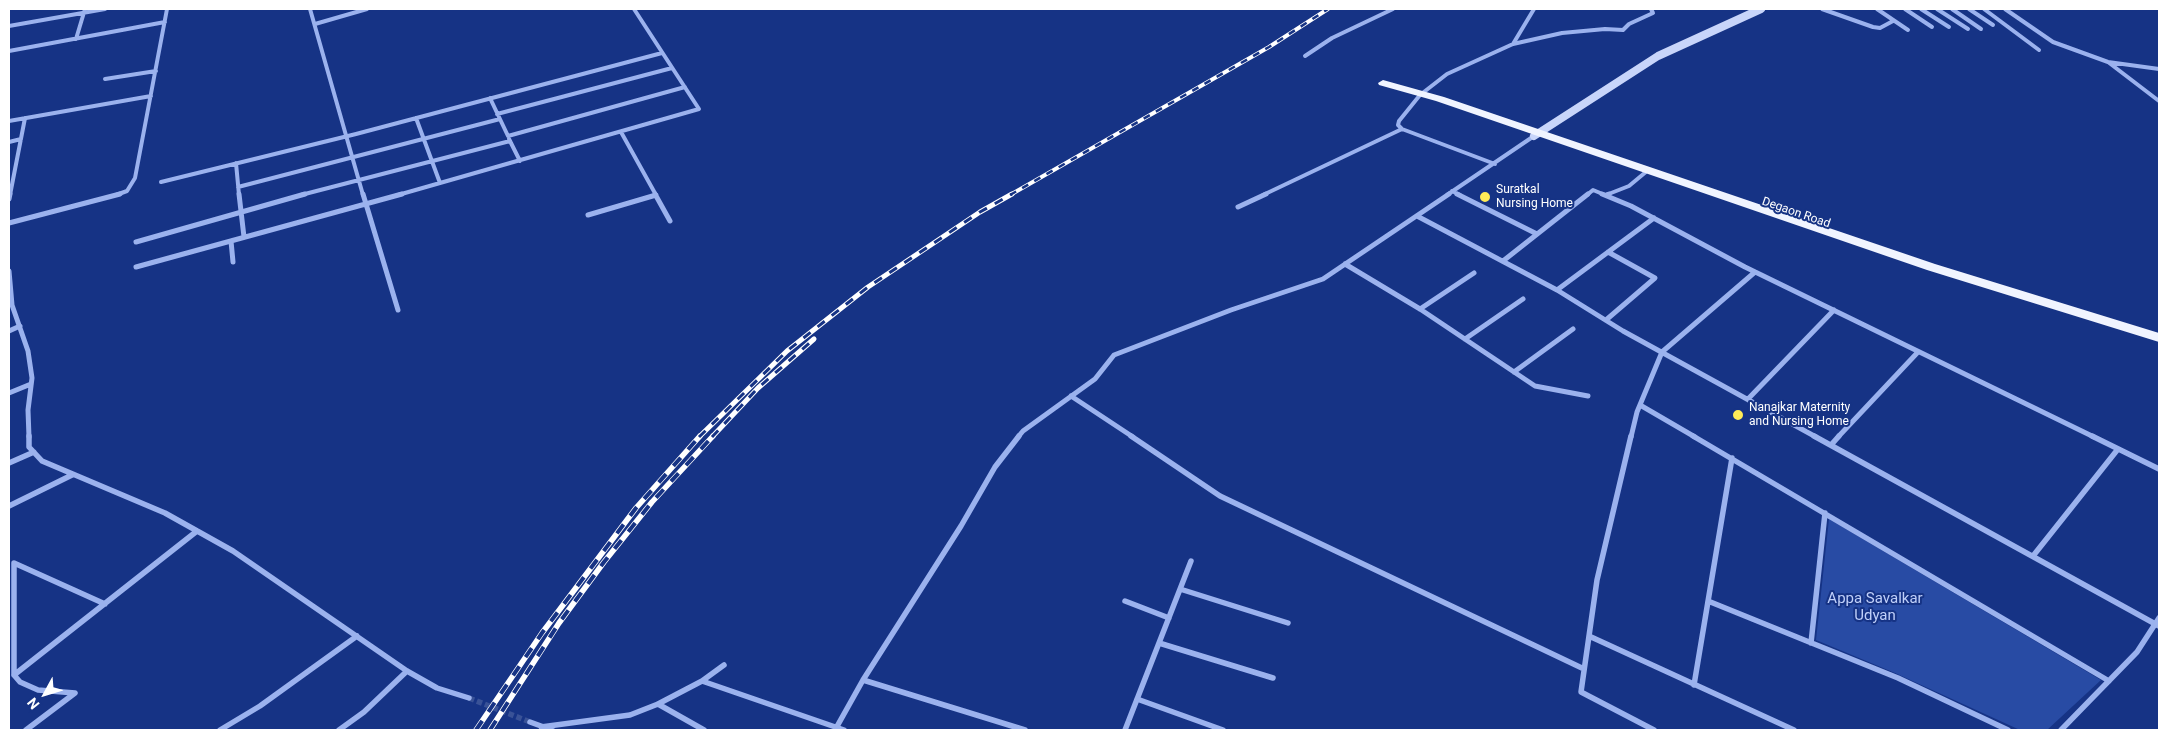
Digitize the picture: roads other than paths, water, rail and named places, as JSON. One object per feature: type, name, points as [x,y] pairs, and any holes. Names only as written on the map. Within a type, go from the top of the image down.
[{"type":"highway","name":"Degaon Road","points":[[1383,83],[1929,273],[2159,346]]},
{"type":"highway","name":"Degaon Road","points":[[1646,173],[1939,270],[2159,338]]},
{"type":"main road","points":[[1536,135],[1658,56],[1761,9]]},
{"type":"street","points":[[9,26],[84,11],[105,9]]},
{"type":"street","points":[[9,223],[86,204],[127,191],[135,178],[167,9]]},
{"type":"street","points":[[310,9],[357,179],[398,310]]},
{"type":"street","points":[[314,24],[367,9]]},
{"type":"street","points":[[136,266],[520,161],[699,109],[634,9]]},
{"type":"street","points":[[1305,56],[1339,34],[1393,9]]},
{"type":"street","points":[[1513,44],[1534,9]]},
{"type":"street","points":[[1494,164],[1402,129],[1398,125],[1399,120],[1447,74],[1513,44],[1562,33],[1604,29],[1623,30],[1629,24],[1653,12],[1651,9]]},
{"type":"street","points":[[1822,9],[1877,28],[1893,21]]},
{"type":"street","points":[[1877,9],[1908,30]]},
{"type":"street","points":[[1905,9],[1932,27]]},
{"type":"street","points":[[1921,9],[1949,27]]},
{"type":"street","points":[[1937,9],[1968,29]]},
{"type":"street","points":[[1952,9],[1981,29]]},
{"type":"street","points":[[1969,9],[1993,25]]},
{"type":"street","points":[[1984,9],[2039,50]]},
{"type":"street","points":[[2005,9],[2053,42],[2108,62],[2159,69]]},
{"type":"street","points":[[76,39],[84,11]]},
{"type":"street","points":[[9,51],[165,22]]},
{"type":"street","points":[[161,182],[416,118],[662,53]]},
{"type":"street","points":[[2108,62],[2159,101]]},
{"type":"street","points":[[497,114],[672,68]]},
{"type":"street","points":[[105,79],[156,71]]},
{"type":"street","points":[[136,242],[357,179],[432,162],[684,87]]},
{"type":"street","points":[[9,121],[151,96]]},
{"type":"street","points":[[490,98],[520,161]]},
{"type":"street","points":[[9,199],[25,118]]},
{"type":"street","points":[[416,118],[440,183]]},
{"type":"street","points":[[238,188],[500,119]]},
{"type":"street","points":[[1238,207],[1402,129]]},
{"type":"street","points":[[621,132],[670,220]]},
{"type":"street","points":[[835,729],[863,680],[961,526],[995,467],[1022,431],[1095,379],[1114,355],[1231,310],[1323,279],[1536,135]]},
{"type":"street","points":[[9,142],[21,139]]},
{"type":"street","points":[[236,163],[244,237]]},
{"type":"street","points":[[1605,195],[1629,186],[1646,173]]},
{"type":"street","points":[[1503,261],[1593,190],[1631,206],[1755,272],[2159,470]]},
{"type":"street","points":[[1452,191],[1537,234]]},
{"type":"street","points":[[588,215],[656,195]]},
{"type":"street","points":[[1417,216],[1557,290],[1662,352],[2033,556],[2158,622],[2137,652],[2061,730]]},
{"type":"street","points":[[1557,290],[1654,218]]},
{"type":"street","points":[[231,241],[233,262]]},
{"type":"street","points":[[1606,320],[1655,278],[1608,252]]},
{"type":"street","points":[[1345,264],[1420,308],[1535,386],[1588,396]]},
{"type":"street","points":[[9,271],[12,305],[28,351],[31,384],[28,410],[29,447],[42,461],[165,513],[233,551],[407,671],[436,688],[469,698]]},
{"type":"street","points":[[1654,730],[1581,692],[1597,580],[1622,470],[1640,405],[1662,352],[1755,272]]},
{"type":"street","points":[[1420,308],[1474,273]]},
{"type":"street","points":[[1465,339],[1523,300]]},
{"type":"street","points":[[1748,399],[1834,310]]},
{"type":"street","points":[[9,331],[20,326]]},
{"type":"street","points":[[1514,372],[1573,329]]},
{"type":"street","points":[[1831,445],[1918,352]]},
{"type":"street","points":[[9,393],[31,384]]},
{"type":"street","points":[[1071,396],[1220,496],[1584,668]]},
{"type":"street","points":[[1640,405],[2109,681]]},
{"type":"street","points":[[2033,556],[2118,449]]},
{"type":"street","points":[[9,463],[34,452]]},
{"type":"street","points":[[1694,685],[1732,458]]},
{"type":"street","points":[[9,506],[72,475]]},
{"type":"street","points":[[1811,643],[1825,513]]},
{"type":"street","points":[[14,675],[197,531]]},
{"type":"street","points":[[1125,730],[1191,561]]},
{"type":"street","points":[[26,730],[75,693],[38,690],[20,682],[14,675],[14,563],[105,604]]},
{"type":"street","points":[[1180,589],[1288,623]]},
{"type":"street","points":[[1708,601],[1898,678],[2008,730]]},
{"type":"street","points":[[1126,602],[1169,618]]},
{"type":"street","points":[[220,730],[260,706],[357,636]]},
{"type":"street","points":[[1589,636],[1794,730]]},
{"type":"street","points":[[1159,643],[1273,678]]},
{"type":"street","points":[[541,727],[630,715],[658,704],[702,681],[724,665]]},
{"type":"street","points":[[339,730],[364,712],[407,671]]},
{"type":"street","points":[[863,680],[1025,730]]},
{"type":"street","points":[[702,681],[835,729],[844,730]]},
{"type":"street","points":[[1137,699],[1223,730]]},
{"type":"street","points":[[658,704],[704,730]]},
{"type":"street","points":[[530,722],[552,730]]},
{"type":"tunnel","points":[[469,698],[530,722]]},
{"type":"railway","points":[[1010,195],[1269,47],[1328,9]]},
{"type":"railway","points":[[700,436],[787,351],[868,287],[980,212],[1012,194]]},
{"type":"railway","points":[[712,437],[758,388],[814,339]]},
{"type":"railway","points":[[476,730],[542,633],[636,508],[700,436]]},
{"type":"railway","points":[[490,730],[559,623],[604,562],[652,502],[713,436]]},
{"type":"place","name":"Suratkal Nursing Home","points":[[1485,197]]},
{"type":"place","name":"Nanajkar Maternity and Nursing Home","points":[[1738,415]]},
{"type":"park label","name":"Appa Savalkar Udyan","points":[[1875,608]]}]
